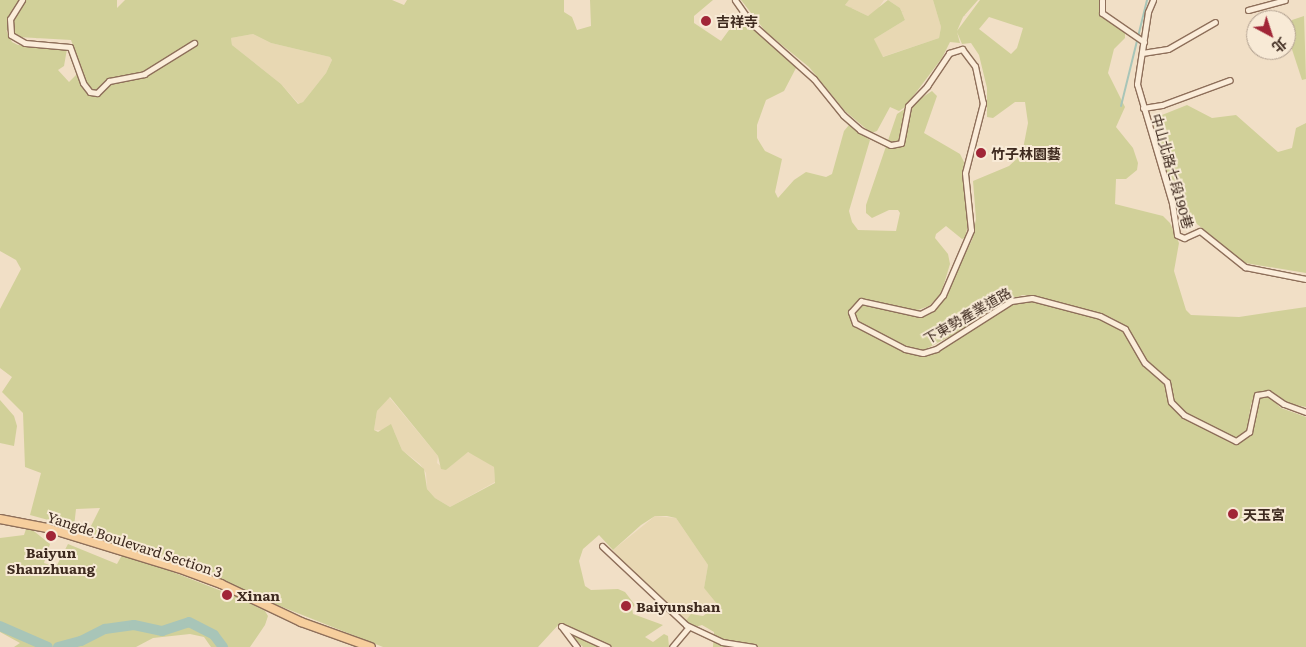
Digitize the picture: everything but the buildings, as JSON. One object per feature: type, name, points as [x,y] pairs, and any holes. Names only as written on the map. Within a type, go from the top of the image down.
[{"type":"main road","name":"Yangde Boulevard Section 3","points":[[0,519],[47,528],[178,568],[221,584],[301,622],[371,647]]},
{"type":"street","points":[[22,0],[10,19],[11,35],[25,43],[70,47],[83,84],[90,92],[97,92],[110,80],[144,74],[194,43]]},
{"type":"street","name":"下東勢產業道路","points":[[735,0],[756,28],[814,79],[843,115],[860,130],[891,146],[901,143],[908,106],[927,86],[949,53],[962,49],[975,66],[983,103],[965,173],[971,230],[943,295],[932,308],[920,314],[861,301],[851,312],[855,323],[905,349],[923,353],[936,349],[1011,301],[1032,298],[1100,316],[1124,328],[1145,363],[1167,382],[1171,402],[1184,415],[1236,440],[1249,432],[1257,395],[1268,393],[1284,404],[1306,412]]},
{"type":"street","points":[[1102,0],[1102,12],[1144,42]]},
{"type":"street","name":"中山北路七段190巷","points":[[1153,0],[1148,12],[1137,84],[1172,203],[1177,235],[1184,238],[1200,231],[1226,253],[1251,269],[1306,279]]},
{"type":"street","points":[[1248,10],[1285,0]]},
{"type":"street","points":[[1142,53],[1168,49],[1215,22]]},
{"type":"street","points":[[1143,108],[1171,102],[1230,80]]},
{"type":"street","points":[[602,546],[689,627],[722,642],[754,647]]},
{"type":"street","points":[[577,647],[561,626],[607,647]]},
{"type":"street","points":[[672,647],[689,627]]},
{"type":"shaded area","points":[[0,0],[117,0],[117,8],[125,0],[392,0],[404,5],[407,0],[564,0],[564,12],[572,17],[577,30],[591,26],[590,0],[713,0],[694,16],[694,23],[721,41],[740,15],[796,68],[784,91],[766,100],[757,125],[757,138],[765,151],[782,159],[775,192],[778,198],[794,180],[806,172],[826,177],[832,174],[844,131],[849,125],[870,140],[849,211],[852,222],[858,230],[896,231],[900,213],[898,210],[889,210],[872,218],[866,213],[866,205],[897,114],[932,91],[937,96],[924,133],[960,154],[964,162],[963,179],[969,219],[965,238],[962,239],[946,226],[936,234],[935,238],[948,254],[950,264],[941,294],[929,306],[915,311],[862,299],[852,307],[851,321],[912,355],[924,355],[987,321],[998,310],[1012,303],[1032,300],[1110,322],[1123,331],[1142,364],[1164,383],[1169,402],[1182,416],[1233,442],[1244,440],[1251,432],[1258,397],[1267,395],[1281,408],[1306,417],[1306,647],[713,647],[714,632],[702,625],[695,627],[685,622],[691,614],[703,616],[718,605],[704,588],[708,565],[676,518],[655,516],[641,525],[613,550],[599,535],[583,549],[579,561],[585,586],[591,590],[618,589],[625,592],[635,605],[632,608],[633,614],[663,625],[645,637],[653,642],[664,634],[668,636],[669,647],[583,647],[560,623],[538,647],[383,647],[262,599],[205,572],[93,534],[90,528],[100,508],[76,509],[74,527],[30,515],[41,473],[25,467],[23,413],[2,392],[12,377],[0,368],[0,309],[21,269],[16,260],[0,251]],"holes":[[[6,30],[18,37],[71,40],[82,69],[69,82],[58,70],[64,66],[67,49],[18,45],[12,42]],[[253,34],[271,43],[330,57],[332,60],[326,73],[303,102],[298,104],[281,84],[232,45],[231,38]],[[390,397],[438,456],[441,469],[446,470],[468,452],[494,467],[495,483],[450,507],[435,498],[427,489],[424,469],[402,450],[391,424],[378,432],[374,430],[377,411]]]},
{"type":"shaded area","points":[[741,0],[849,0],[845,5],[868,16],[888,0],[900,8],[905,20],[874,39],[883,57],[939,38],[941,27],[933,0],[978,0],[963,17],[957,31],[980,0],[1100,0],[1100,14],[1125,32],[1125,38],[1114,49],[1108,73],[1125,107],[1116,127],[1133,148],[1138,163],[1137,170],[1126,179],[1116,179],[1115,204],[1163,216],[1170,223],[1179,243],[1174,271],[1186,310],[1191,315],[1239,317],[1306,307],[1306,407],[1285,403],[1268,391],[1257,393],[1251,404],[1247,430],[1241,437],[1235,438],[1185,413],[1173,400],[1168,380],[1146,361],[1126,327],[1112,318],[1033,296],[1022,295],[996,307],[985,318],[922,351],[913,350],[856,321],[853,313],[861,303],[917,317],[926,316],[940,304],[972,240],[976,219],[973,181],[1009,166],[1022,154],[1028,123],[1025,102],[1015,102],[993,118],[987,117],[987,88],[979,55],[971,43],[962,44],[957,32],[960,43],[950,42],[942,58],[905,107],[899,111],[890,107],[877,131],[871,133],[845,111],[809,67],[766,32]],"holes":[[[989,17],[1023,28],[1017,48],[1011,54],[979,29]]]},
{"type":"shaded area","points":[[849,0],[884,0],[876,12],[868,16],[845,5]]},
{"type":"shaded area","points":[[888,0],[933,0],[941,27],[939,38],[882,57],[874,39],[905,20],[900,8]]},
{"type":"shaded area","points":[[1304,16],[1306,79],[1302,80],[1295,60],[1296,19]]},
{"type":"shaded area","points":[[253,34],[271,43],[330,57],[332,60],[326,73],[303,102],[299,104],[281,84],[232,45],[231,38]]},
{"type":"shaded area","points":[[1187,105],[1212,118],[1236,115],[1278,152],[1292,148],[1296,128],[1306,123],[1306,273],[1245,263],[1176,207],[1153,122],[1157,117]]},
{"type":"shaded area","points":[[389,397],[438,456],[437,463],[446,470],[467,452],[477,455],[494,467],[495,482],[450,507],[435,498],[427,489],[426,473],[420,464],[402,450],[394,431],[374,430],[377,411]]},
{"type":"shaded area","points":[[0,400],[14,416],[17,426],[14,446],[0,443]]},
{"type":"shaded area","points":[[655,516],[676,518],[708,565],[704,588],[718,603],[708,614],[694,614],[685,622],[622,563],[613,550]]},
{"type":"shaded area","points":[[30,528],[50,544],[44,563],[56,567],[68,544],[117,564],[122,555],[147,562],[242,599],[265,611],[268,616],[265,625],[250,647],[211,647],[204,637],[190,634],[153,638],[136,647],[14,647],[20,643],[0,632],[0,538],[24,535],[26,529]]},
{"type":"waterway","points":[[1121,106],[1147,0]]},
{"type":"waterway","points":[[58,647],[81,641],[105,629],[134,625],[162,631],[189,622],[214,635],[223,647]]},
{"type":"waterway","points":[[0,626],[48,647]]},
{"type":"place","name":"吉祥寺","points":[[706,21]]},
{"type":"place","name":"竹子林園藝","points":[[981,153]]},
{"type":"place","name":"天玉宮","points":[[1233,514]]},
{"type":"place","name":"Baiyun Shanzhuang","points":[[51,536]]},
{"type":"place","name":"Xinan","points":[[227,595]]},
{"type":"place","name":"Baiyunshan","points":[[626,606]]}]
